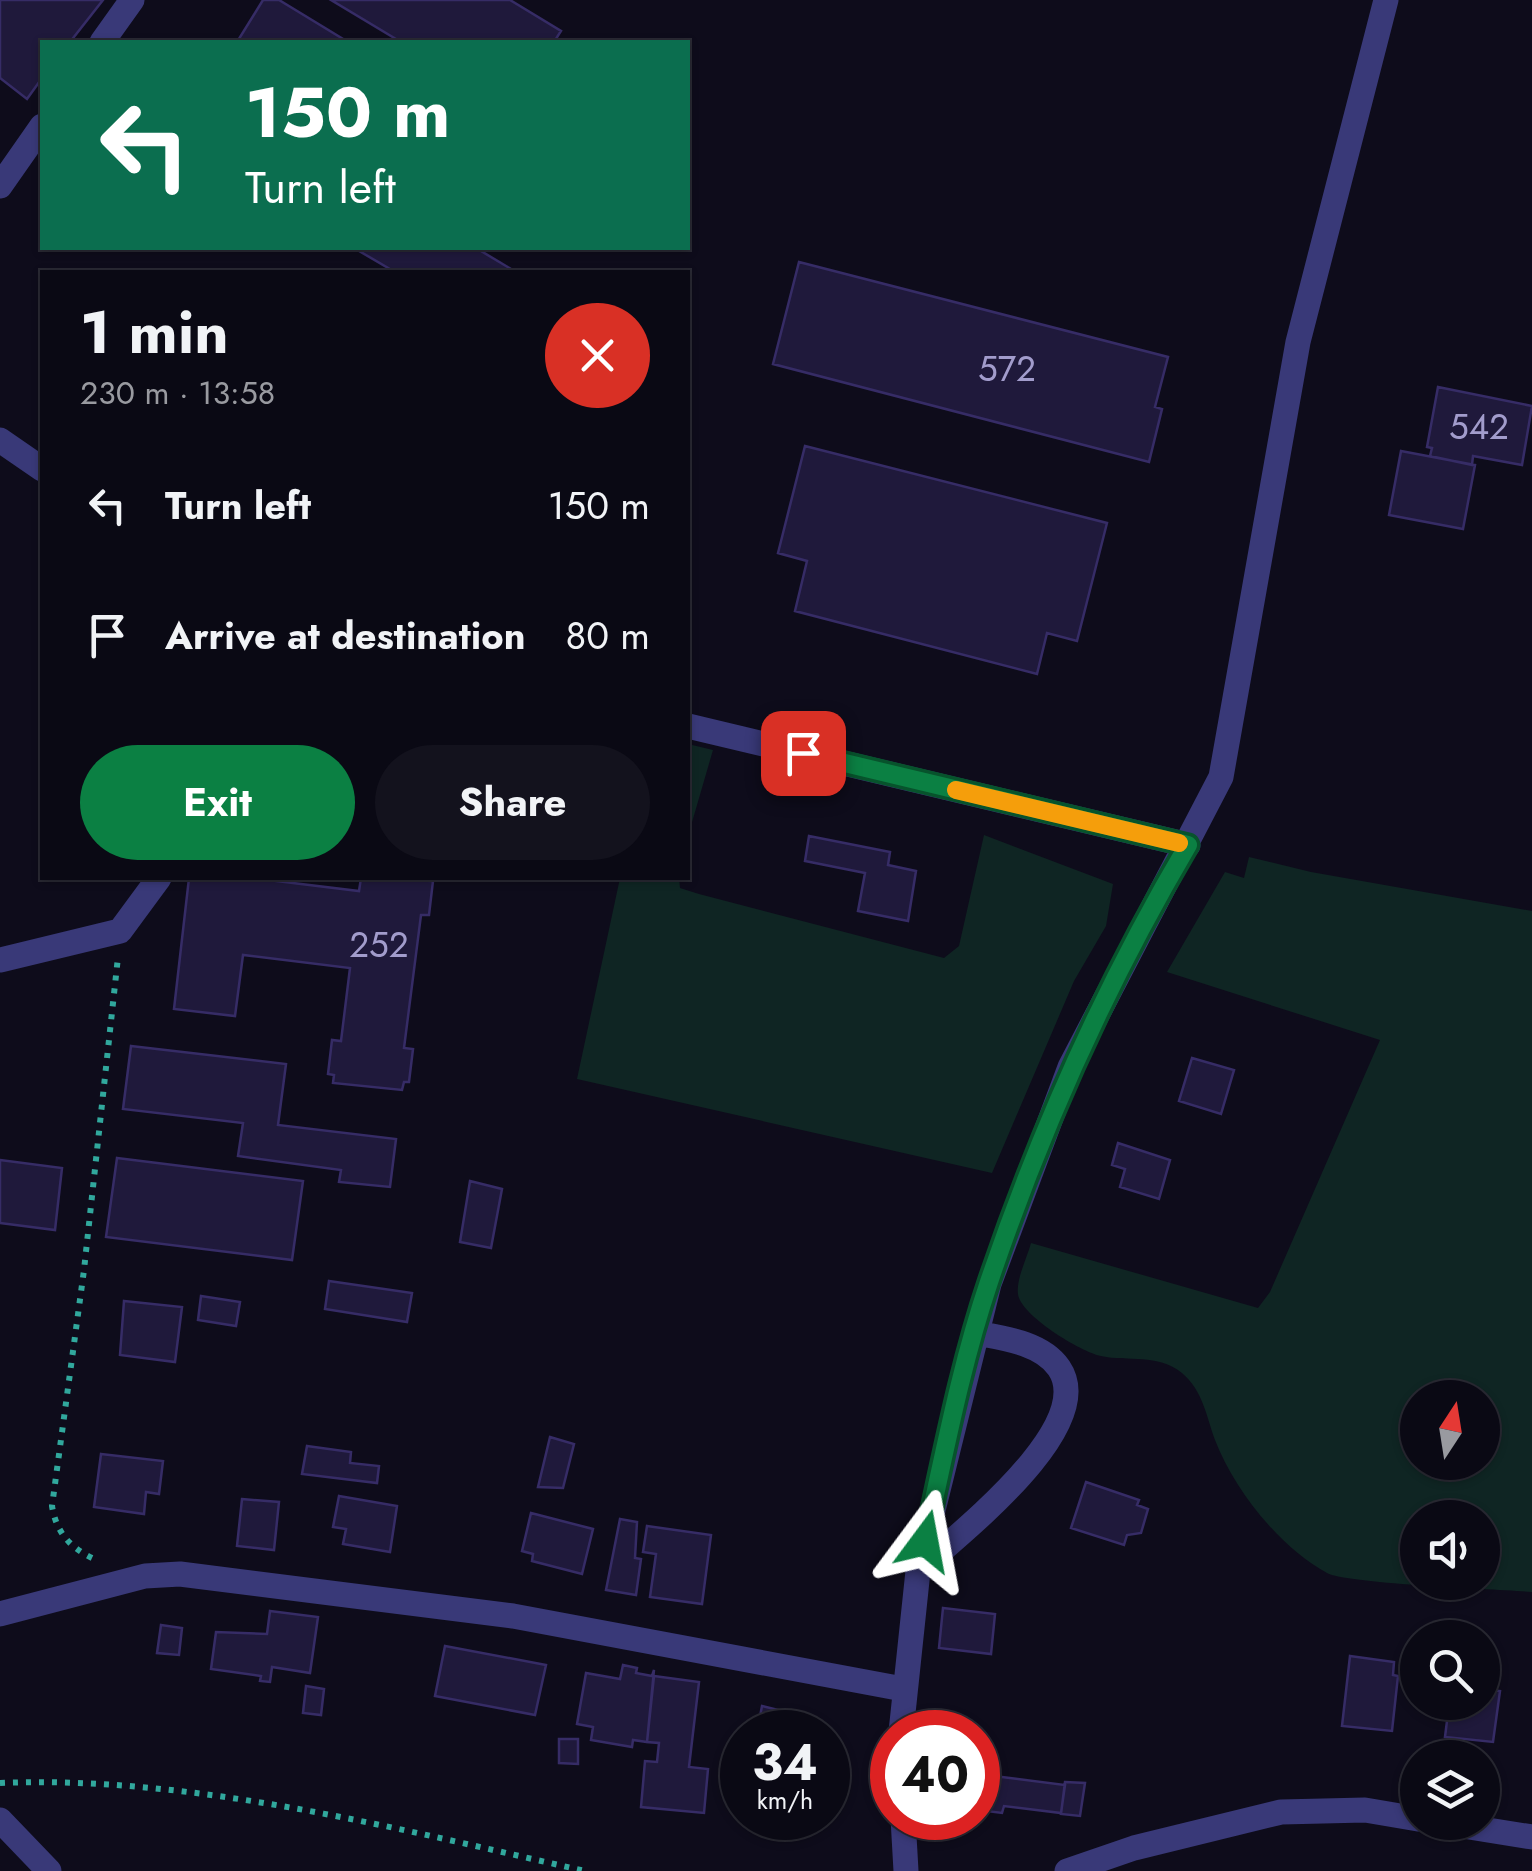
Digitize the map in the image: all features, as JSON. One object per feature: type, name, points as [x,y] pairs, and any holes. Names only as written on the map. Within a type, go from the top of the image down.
[{"type":"street","points":[[103,40],[132,0]]},
{"type":"street","points":[[902,1710],[918,1571],[988,1284],[1070,1068],[1221,777],[1298,342],[1386,0]]},
{"type":"street","points":[[0,186],[40,129]]},
{"type":"street","points":[[0,440],[40,468]]},
{"type":"street","points":[[690,726],[1188,845]]},
{"type":"street","points":[[0,960],[120,931],[158,880]]},
{"type":"street","points":[[918,1571],[1007,1490],[1052,1436],[1062,1412],[1066,1382],[1058,1366],[1044,1354],[976,1332]]},
{"type":"street","points":[[0,1614],[146,1576],[180,1574],[512,1616],[903,1689]]},
{"type":"street","points":[[1067,1871],[1120,1852],[1281,1812],[1365,1810],[1400,1816]]},
{"type":"street","points":[[0,1820],[49,1871]]},
{"type":"street","points":[[1500,1832],[1532,1837]]},
{"type":"street","points":[[904,1840],[906,1871]]},
{"type":"path","points":[[120,931],[84,1270],[52,1506],[54,1523],[65,1539],[86,1556],[146,1576]]},
{"type":"path","points":[[0,1783],[109,1783],[182,1792],[434,1837],[585,1871]]},
{"type":"green space","points":[[690,744],[713,750],[690,829]]},
{"type":"green space","points":[[984,835],[1113,884],[1106,926],[1074,981],[992,1173],[577,1079],[620,880],[679,880],[680,888],[699,894],[944,958],[959,946]]},
{"type":"green space","points":[[1249,857],[1311,872],[1532,911],[1532,1592],[1500,1590],[1500,1500],[1400,1500],[1400,1584],[1327,1573],[1292,1548],[1246,1497],[1223,1459],[1199,1396],[1182,1373],[1153,1360],[1092,1353],[1053,1331],[1021,1303],[1019,1282],[1031,1243],[1258,1308],[1270,1292],[1380,1040],[1167,972],[1225,872],[1244,878]]},
{"type":"building","points":[[0,0],[103,0],[72,40],[40,40],[40,81],[27,99],[0,78]]},
{"type":"building","points":[[263,0],[279,0],[345,40],[238,40]]},
{"type":"building","points":[[331,0],[510,0],[561,31],[555,40],[398,40]]},
{"type":"building","points":[[357,250],[479,250],[513,270],[392,270]]},
{"type":"building","points":[[799,262],[1168,357],[1155,407],[1162,409],[1149,462],[773,364]]},
{"type":"building","points":[[1438,387],[1532,406],[1522,465],[1473,456],[1472,465],[1430,456],[1432,448],[1427,447]]},
{"type":"building","points":[[805,446],[1107,523],[1077,641],[1047,633],[1037,674],[795,611],[807,561],[778,553]]},
{"type":"building","points":[[1401,451],[1475,465],[1463,529],[1389,515]]},
{"type":"building","points":[[809,836],[890,852],[888,865],[916,871],[908,921],[858,911],[865,873],[805,861]]},
{"type":"building","points":[[189,880],[268,880],[359,891],[361,880],[433,881],[429,915],[421,915],[404,1048],[413,1049],[409,1082],[404,1082],[402,1090],[333,1083],[334,1075],[328,1074],[332,1040],[341,1041],[350,968],[243,955],[235,1016],[174,1009]]},
{"type":"building","points":[[131,1046],[286,1064],[278,1125],[396,1139],[390,1187],[339,1182],[341,1170],[238,1156],[243,1123],[123,1109]]},
{"type":"building","points":[[1192,1058],[1234,1070],[1221,1114],[1179,1101]]},
{"type":"building","points":[[1118,1143],[1170,1160],[1159,1199],[1120,1187],[1125,1169],[1112,1165]]},
{"type":"building","points":[[117,1158],[303,1181],[292,1260],[106,1237]]},
{"type":"building","points":[[0,1160],[62,1168],[55,1230],[0,1223]]},
{"type":"building","points":[[470,1181],[502,1189],[491,1248],[460,1242]]},
{"type":"building","points":[[329,1281],[412,1293],[407,1322],[325,1309]]},
{"type":"building","points":[[201,1296],[240,1302],[236,1326],[198,1320]]},
{"type":"building","points":[[124,1301],[182,1307],[175,1362],[120,1355]]},
{"type":"building","points":[[550,1437],[574,1444],[563,1488],[538,1487]]},
{"type":"building","points":[[307,1446],[351,1452],[350,1463],[379,1466],[377,1483],[302,1474]]},
{"type":"building","points":[[101,1454],[163,1461],[159,1494],[146,1492],[144,1514],[94,1507]]},
{"type":"building","points":[[1086,1482],[1139,1500],[1137,1505],[1148,1509],[1141,1533],[1127,1535],[1124,1545],[1071,1528]]},
{"type":"building","points":[[339,1496],[397,1506],[390,1552],[343,1544],[346,1529],[333,1527]]},
{"type":"building","points":[[242,1499],[279,1502],[274,1550],[237,1546]]},
{"type":"building","points":[[531,1513],[593,1529],[582,1574],[532,1561],[533,1554],[522,1551]]},
{"type":"building","points":[[620,1519],[637,1522],[635,1558],[641,1559],[636,1595],[606,1590]]},
{"type":"building","points":[[647,1526],[711,1535],[702,1604],[650,1597],[656,1554],[643,1552]]},
{"type":"building","points":[[943,1608],[995,1614],[991,1654],[939,1648]]},
{"type":"building","points":[[270,1611],[318,1617],[310,1673],[272,1667],[270,1682],[260,1681],[261,1676],[211,1669],[216,1632],[267,1634]]},
{"type":"building","points":[[161,1625],[182,1628],[179,1655],[157,1653]]},
{"type":"building","points":[[445,1646],[546,1665],[535,1715],[435,1696]]},
{"type":"building","points":[[1350,1656],[1394,1662],[1393,1675],[1398,1676],[1392,1731],[1342,1726]]},
{"type":"building","points":[[623,1665],[652,1676],[654,1670],[647,1742],[633,1740],[632,1747],[591,1740],[593,1727],[577,1724],[586,1673],[620,1679]]},
{"type":"building","points":[[654,1676],[699,1682],[689,1767],[708,1769],[704,1813],[641,1807],[645,1761],[657,1762],[659,1743],[647,1742]]},
{"type":"building","points":[[306,1686],[324,1689],[321,1715],[303,1713]]},
{"type":"building","points":[[1447,1720],[1496,1720],[1493,1740],[1445,1737]]},
{"type":"building","points":[[559,1739],[578,1739],[578,1764],[559,1763]]},
{"type":"building","points":[[1000,1777],[1065,1785],[1061,1813],[1004,1806],[1002,1813]]},
{"type":"building","points":[[1065,1782],[1085,1783],[1080,1816],[1061,1814]]},
{"type":"slow traffic","points":[[956,790],[1179,843]]},
{"type":"route","points":[[803,753],[1188,845],[1137,933],[1070,1068],[988,1284],[925,1541]]}]
